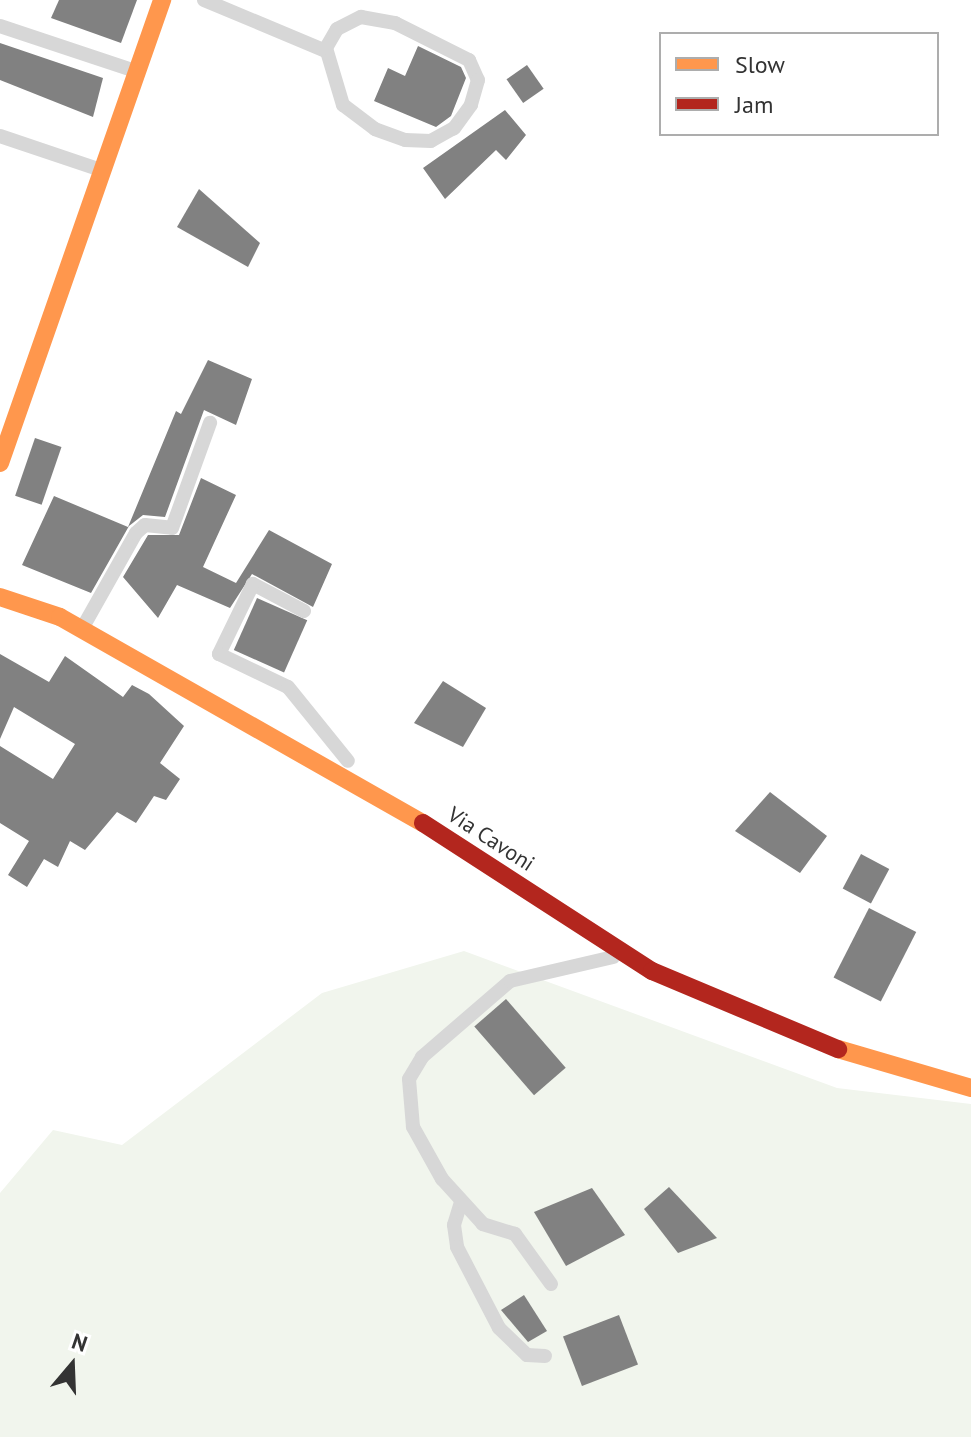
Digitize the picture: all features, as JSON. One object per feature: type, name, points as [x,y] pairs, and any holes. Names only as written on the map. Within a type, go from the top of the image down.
[{"type":"street","points":[[0,463],[162,0]]},
{"type":"street","name":"Via Cavoni","points":[[0,597],[82,629],[351,779],[652,971],[847,1053],[971,1088]]},
{"type":"lane","points":[[204,0],[326,51],[343,105],[375,129],[405,140],[431,141],[454,128],[471,105],[478,80],[469,60],[445,45],[384,21],[361,17],[337,29],[326,51]]},
{"type":"lane","points":[[0,26],[137,72]]},
{"type":"lane","points":[[0,136],[103,171]]},
{"type":"lane","points":[[82,629],[136,533],[145,525],[172,528],[210,423]]},
{"type":"lane","points":[[304,611],[253,584],[219,654],[288,687],[348,761],[351,779]]},
{"type":"lane","points":[[551,1284],[515,1234],[483,1224],[461,1202],[423,1150],[413,1127],[409,1079],[422,1057],[510,981],[626,954]]},
{"type":"lane","points":[[461,1202],[454,1225],[457,1247],[499,1328],[520,1351],[545,1356]]},
{"type":"shaded area","points":[[464,951],[837,1088],[971,1104],[971,1437],[0,1437],[0,1193],[53,1130],[122,1145],[322,993]]},
{"type":"building","points":[[59,0],[137,0],[121,43],[51,18]]},
{"type":"building","points":[[0,43],[103,78],[93,117],[0,80]]},
{"type":"building","points":[[418,46],[461,67],[466,78],[451,116],[436,127],[374,101],[388,68],[405,76]]},
{"type":"building","points":[[527,65],[544,89],[523,103],[507,79]]},
{"type":"building","points":[[505,110],[526,135],[506,160],[496,150],[445,199],[423,168]]},
{"type":"building","points":[[199,189],[260,243],[248,267],[177,227]]},
{"type":"building","points":[[208,360],[252,379],[236,425],[204,410],[165,517],[143,515],[129,526],[91,593],[22,565],[54,496],[128,527],[176,411],[181,414]]},
{"type":"building","points":[[35,438],[61,447],[42,505],[15,496]]},
{"type":"building","points":[[201,478],[236,495],[203,567],[236,583],[269,530],[332,564],[313,607],[252,574],[230,608],[177,585],[158,618],[123,577],[148,535],[179,535]]},
{"type":"building","points":[[257,598],[307,620],[284,672],[234,650]]},
{"type":"building","points":[[0,654],[49,682],[65,656],[123,697],[132,685],[149,694],[184,726],[160,763],[180,779],[166,800],[154,796],[136,823],[117,812],[85,850],[70,841],[58,867],[44,859],[27,887],[8,875],[29,841],[0,823],[0,746],[53,779],[75,744],[14,707],[0,739]]},
{"type":"building","points":[[443,681],[486,708],[463,747],[414,723]]},
{"type":"building","points":[[770,792],[827,836],[800,873],[735,831]]},
{"type":"building","points":[[861,854],[889,869],[871,903],[843,888]]},
{"type":"building","points":[[869,908],[916,932],[881,1002],[834,977]]},
{"type":"building","points":[[506,999],[566,1068],[534,1095],[474,1027]]},
{"type":"building","points":[[669,1187],[717,1238],[678,1253],[644,1209]]},
{"type":"building","points":[[592,1188],[625,1235],[566,1266],[534,1212]]},
{"type":"building","points":[[524,1295],[547,1331],[528,1342],[501,1310]]},
{"type":"building","points":[[619,1315],[638,1364],[582,1386],[563,1337]]},
{"type":"traffic: slow","points":[[0,463],[162,0]]},
{"type":"traffic: slow","points":[[0,597],[60,617],[423,823]]},
{"type":"traffic: slow","points":[[838,1049],[971,1088]]},
{"type":"traffic: jam","points":[[423,823],[652,971],[838,1049]]}]
